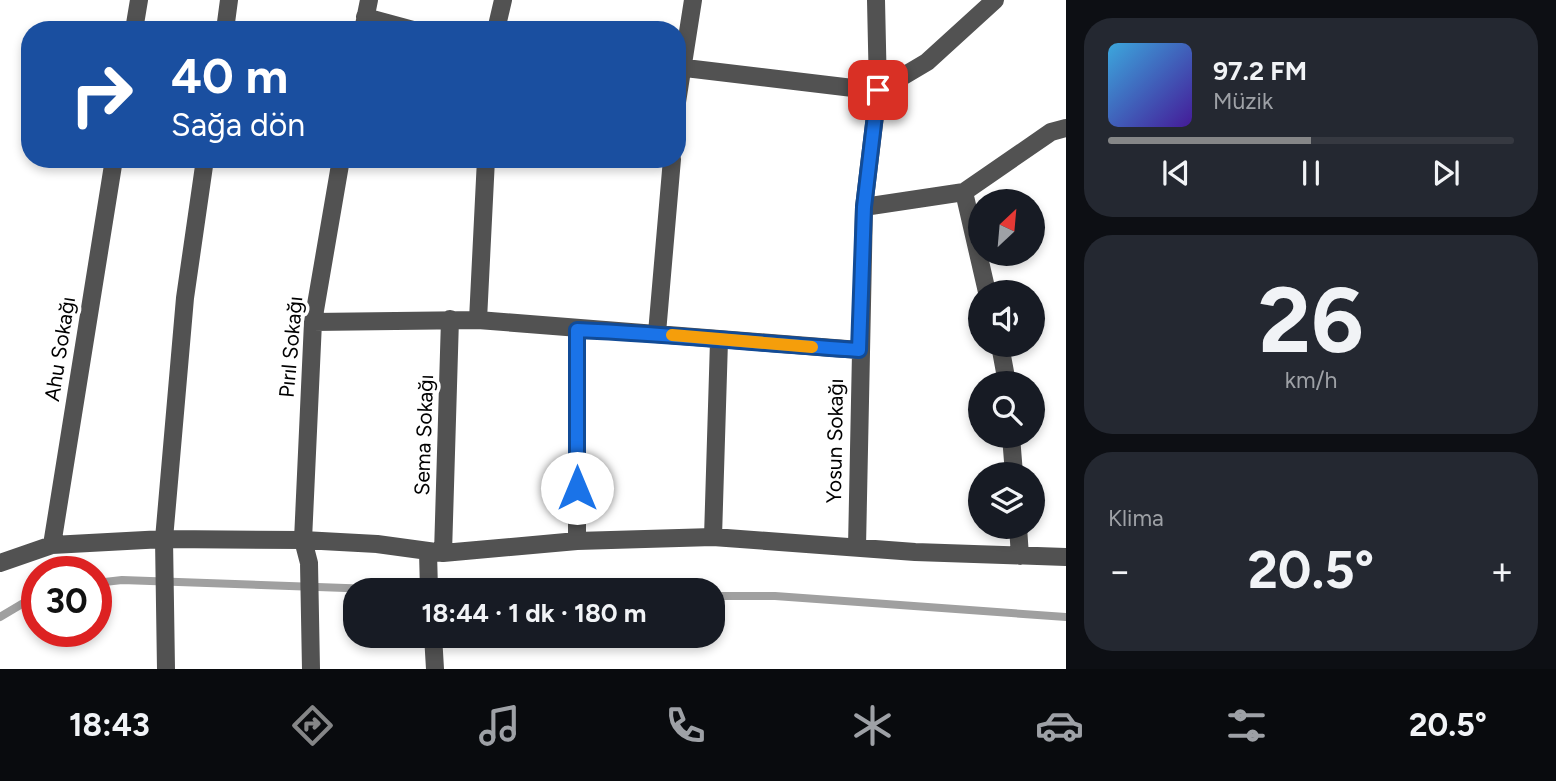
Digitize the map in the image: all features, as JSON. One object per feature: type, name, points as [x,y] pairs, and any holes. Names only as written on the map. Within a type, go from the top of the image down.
[{"type":"street","points":[[136,21],[139,0]]},
{"type":"street","points":[[226,21],[229,0]]},
{"type":"street","points":[[498,21],[503,0]]},
{"type":"street","points":[[686,36],[694,0]]},
{"type":"street","name":"Yosun Sokağı","points":[[857,547],[864,207],[878,90],[876,0]]},
{"type":"street","points":[[686,68],[878,90],[927,62],[995,0]]},
{"type":"street","points":[[366,16],[383,21]]},
{"type":"street","points":[[864,207],[964,192],[1051,132],[1066,128]]},
{"type":"street","name":"Ahu Sokağı","points":[[52,545],[113,168]]},
{"type":"street","points":[[166,669],[164,546],[184,298],[204,168]]},
{"type":"street","name":"Pırıl Sokağı","points":[[310,669],[309,563],[303,541],[313,321],[339,168]]},
{"type":"street","points":[[478,320],[486,168]]},
{"type":"street","points":[[657,333],[671,168]]},
{"type":"street","points":[[964,192],[985,280]]},
{"type":"street","name":"Sema Sokağı","points":[[430,578],[450,319]]},
{"type":"street","points":[[313,321],[478,320],[577,330],[657,333],[719,341],[859,350]]},
{"type":"street","points":[[577,330],[577,541]]},
{"type":"street","points":[[713,537],[719,341]]},
{"type":"street","points":[[0,563],[52,545],[164,546],[303,541],[377,544],[433,558],[577,541],[713,537],[1066,557]]},
{"type":"street","points":[[1019,539],[1020,556]]},
{"type":"street","points":[[434,648],[435,669]]},
{"type":"waterway","points":[[112,581],[343,588]]},
{"type":"waterway","points":[[725,596],[775,596],[1066,617]]},
{"type":"waterway","points":[[0,617],[21,605]]},
{"type":"slow traffic","points":[[672,335],[812,347]]},
{"type":"route","points":[[577,488],[577,330],[657,333],[719,341],[859,350],[864,207],[878,90]]}]
